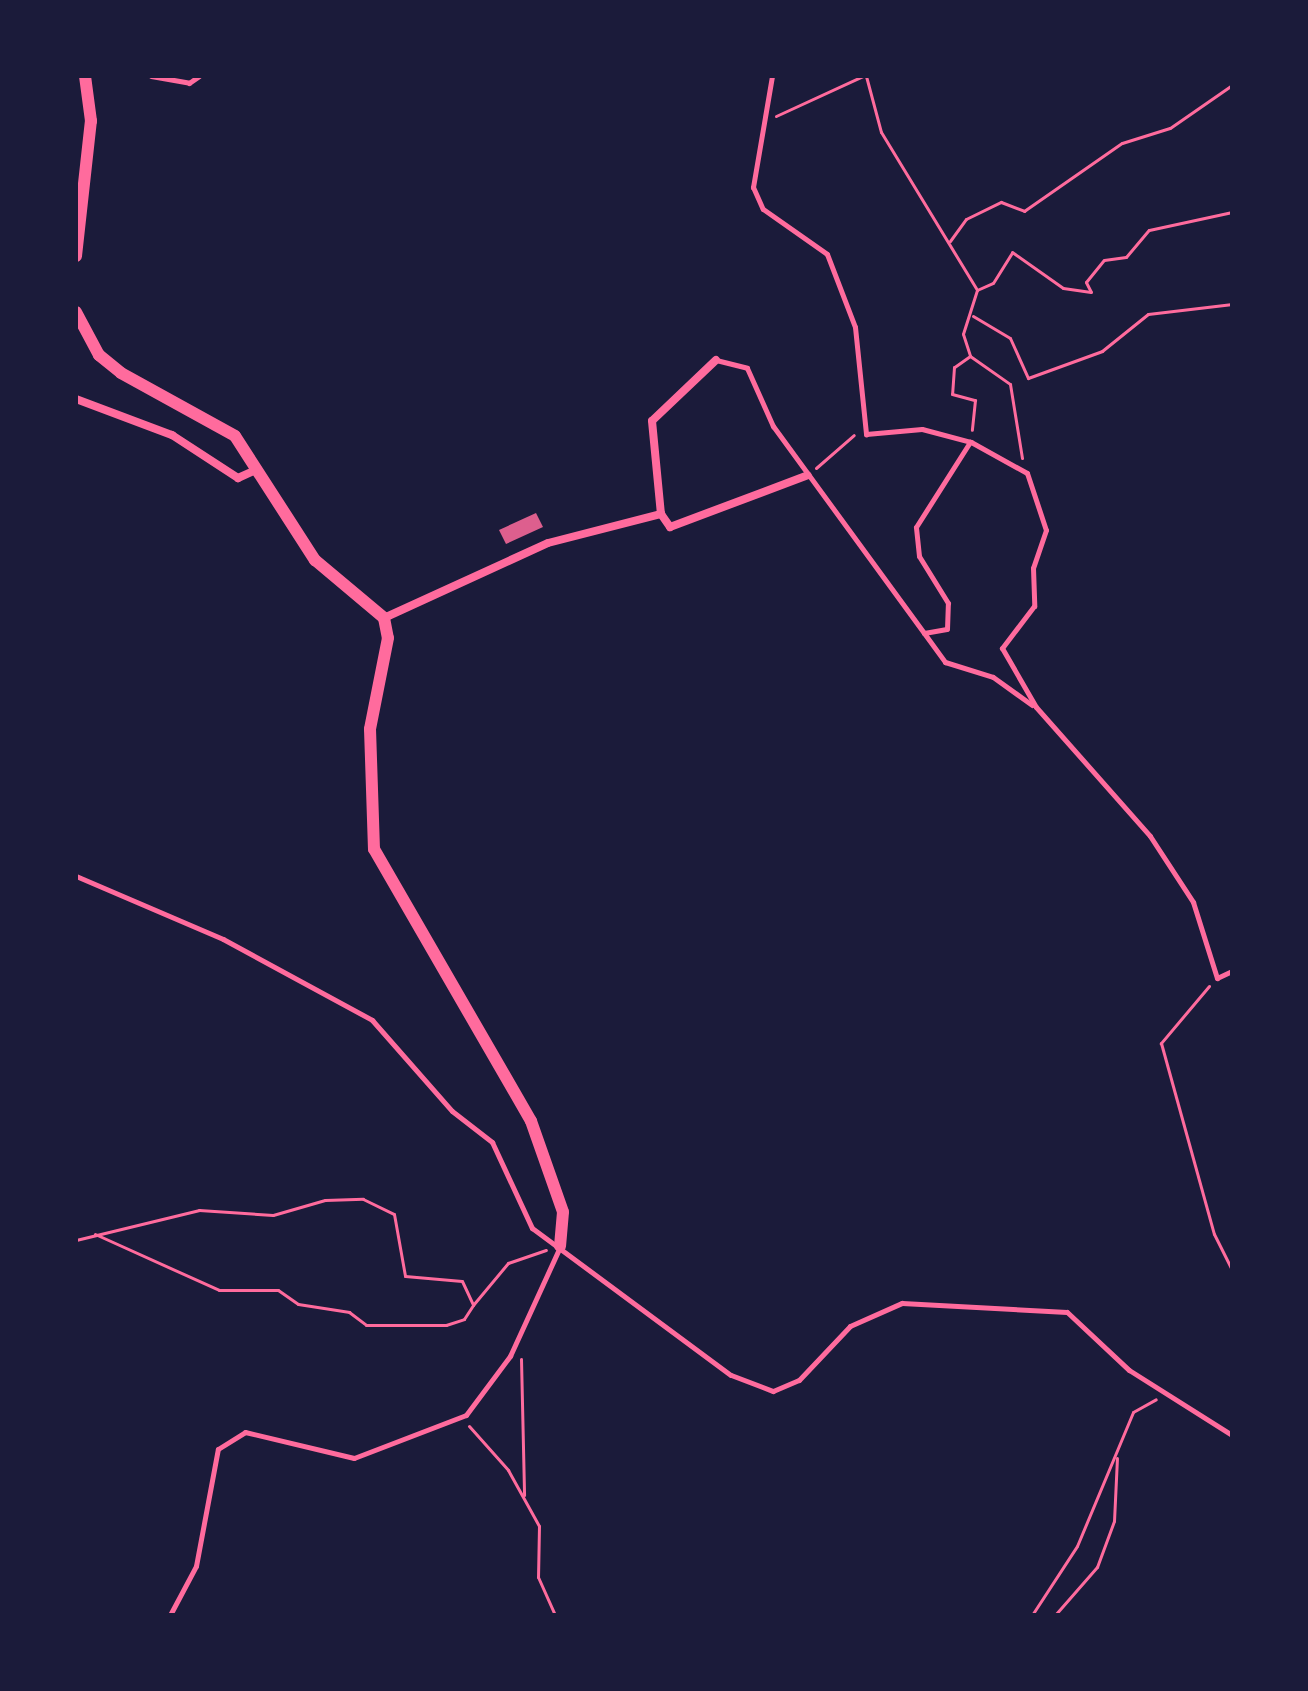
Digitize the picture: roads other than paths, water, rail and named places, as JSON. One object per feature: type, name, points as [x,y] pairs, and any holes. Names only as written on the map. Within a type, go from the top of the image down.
[{"type":"street","points":[[76,256],[91,121],[85,76]]},
{"type":"street","points":[[76,312],[99,355],[208,416],[235,436],[315,560],[384,618],[388,638],[370,729],[374,849],[531,1121],[563,1212],[560,1246]]},
{"type":"street","points":[[716,360],[652,421],[661,514],[670,527],[808,475]]},
{"type":"street","points":[[76,399],[172,435],[238,478],[258,469]]},
{"type":"street","points":[[384,618],[548,543],[661,514]]},
{"type":"lane","points":[[151,76],[189,83],[199,76]]},
{"type":"lane","points":[[772,76],[753,187],[763,209],[827,254],[855,327],[866,434],[922,429],[971,442],[1027,473],[1046,530],[1033,568],[1034,606],[1002,648],[1036,707],[1150,836],[1193,902],[1217,978],[1232,971]]},
{"type":"lane","points":[[716,360],[747,368],[773,426],[945,662],[993,677],[1036,707]]},
{"type":"lane","points":[[924,633],[947,629],[948,603],[919,556],[916,527],[971,442]]},
{"type":"lane","points":[[76,876],[223,939],[372,1020],[452,1111],[492,1142],[532,1228],[731,1375],[773,1391],[799,1380],[850,1326],[902,1303],[1067,1312],[1166,1393],[1232,1435]]},
{"type":"lane","points":[[170,1615],[196,1566],[218,1449],[245,1432],[354,1458],[466,1415],[510,1356],[517,1330],[560,1246]]}]
